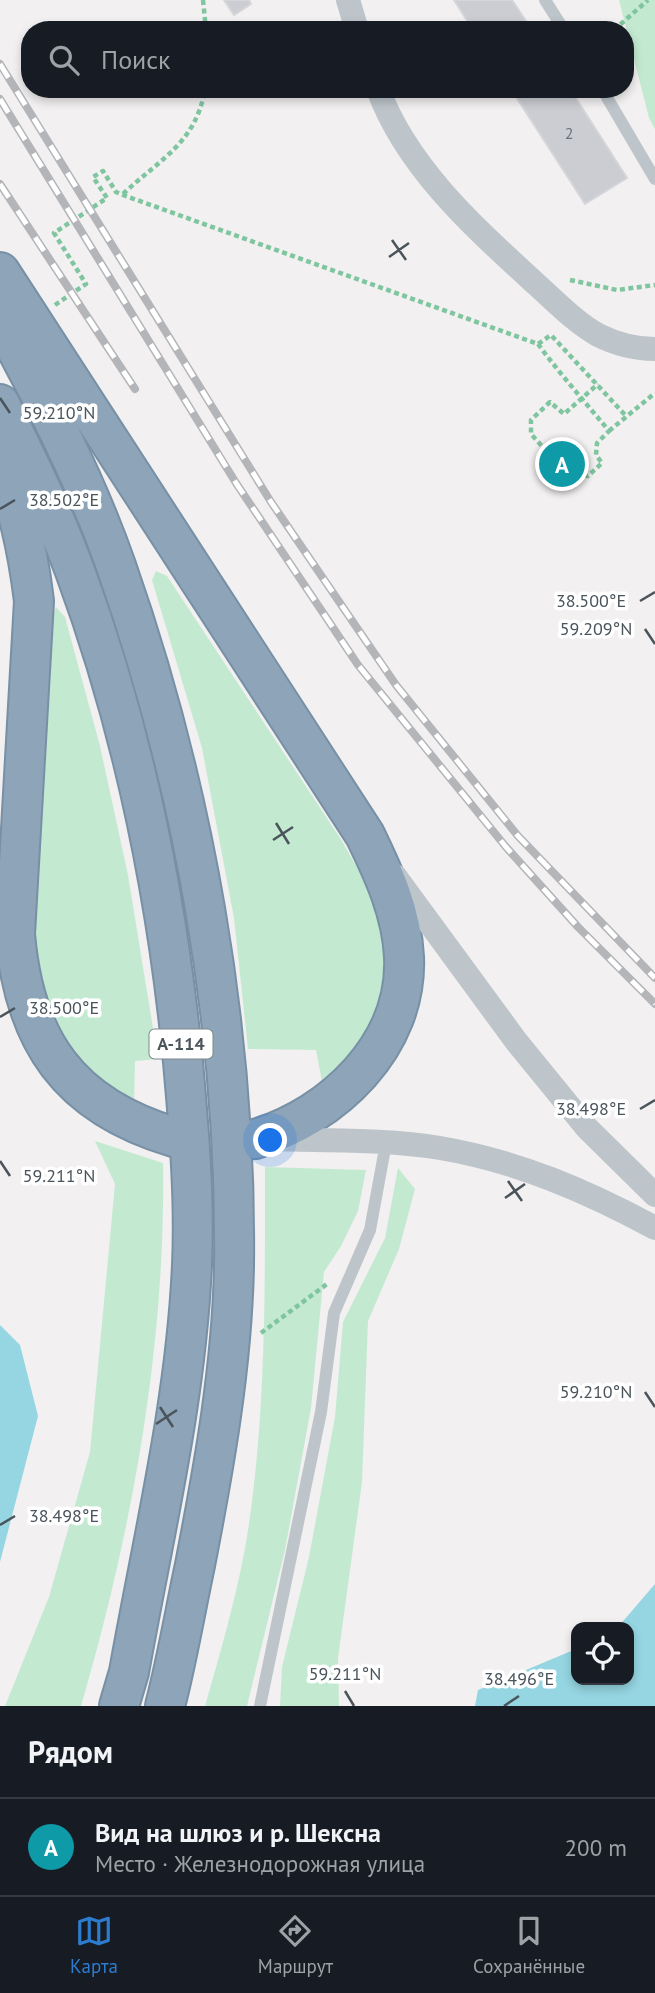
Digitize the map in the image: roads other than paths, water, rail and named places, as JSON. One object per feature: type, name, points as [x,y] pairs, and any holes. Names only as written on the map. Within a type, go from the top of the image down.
[{"type":"highway","points":[[0,272],[365,835],[387,880],[399,919],[404,957],[403,986],[390,1022],[359,1077],[335,1098],[282,1131],[255,1139]]},
{"type":"highway","name":"А-114","points":[[0,318],[87,493],[116,564],[141,644],[184,806],[200,887],[223,1049],[233,1206],[234,1268],[229,1350],[219,1439],[164,1706]]},
{"type":"highway","name":"А-114","points":[[0,404],[74,568],[104,653],[128,744],[166,927],[187,1108],[192,1240],[186,1347],[174,1430],[129,1672],[119,1706]]},
{"type":"highway","points":[[0,458],[28,552],[34,601],[15,934],[19,975],[29,1012],[43,1042],[62,1069],[87,1093],[115,1114],[147,1129],[174,1137]]},
{"type":"street","points":[[348,0],[354,21]]},
{"type":"street","points":[[383,98],[421,166],[497,248],[572,316],[597,334],[648,349]]},
{"type":"street","points":[[365,835],[516,1041],[587,1128],[655,1195]]},
{"type":"street","points":[[255,1139],[386,1143],[439,1148],[501,1161],[592,1194],[655,1228]]},
{"type":"lane","points":[[545,0],[558,21]]},
{"type":"lane","points":[[607,98],[655,179]]},
{"type":"lane","points":[[260,1706],[321,1412],[334,1313],[370,1230],[386,1143]]},
{"type":"water","points":[[0,1325],[20,1345],[38,1416],[0,1562]]},
{"type":"water","points":[[655,1584],[655,1706],[475,1706],[478,1690],[571,1651],[571,1685],[634,1685],[634,1622],[622,1622]]},
{"type":"railway","points":[[0,64],[21,98]]},
{"type":"railway","points":[[21,98],[271,502],[396,685],[518,836],[655,978]]},
{"type":"railway","points":[[0,99],[236,483],[358,665],[506,847],[578,927],[655,1004]]},
{"type":"railway","points":[[0,184],[135,389]]},
{"type":"place","name":"Вид на шлюз и р. Шексна","points":[[562,464]]}]
